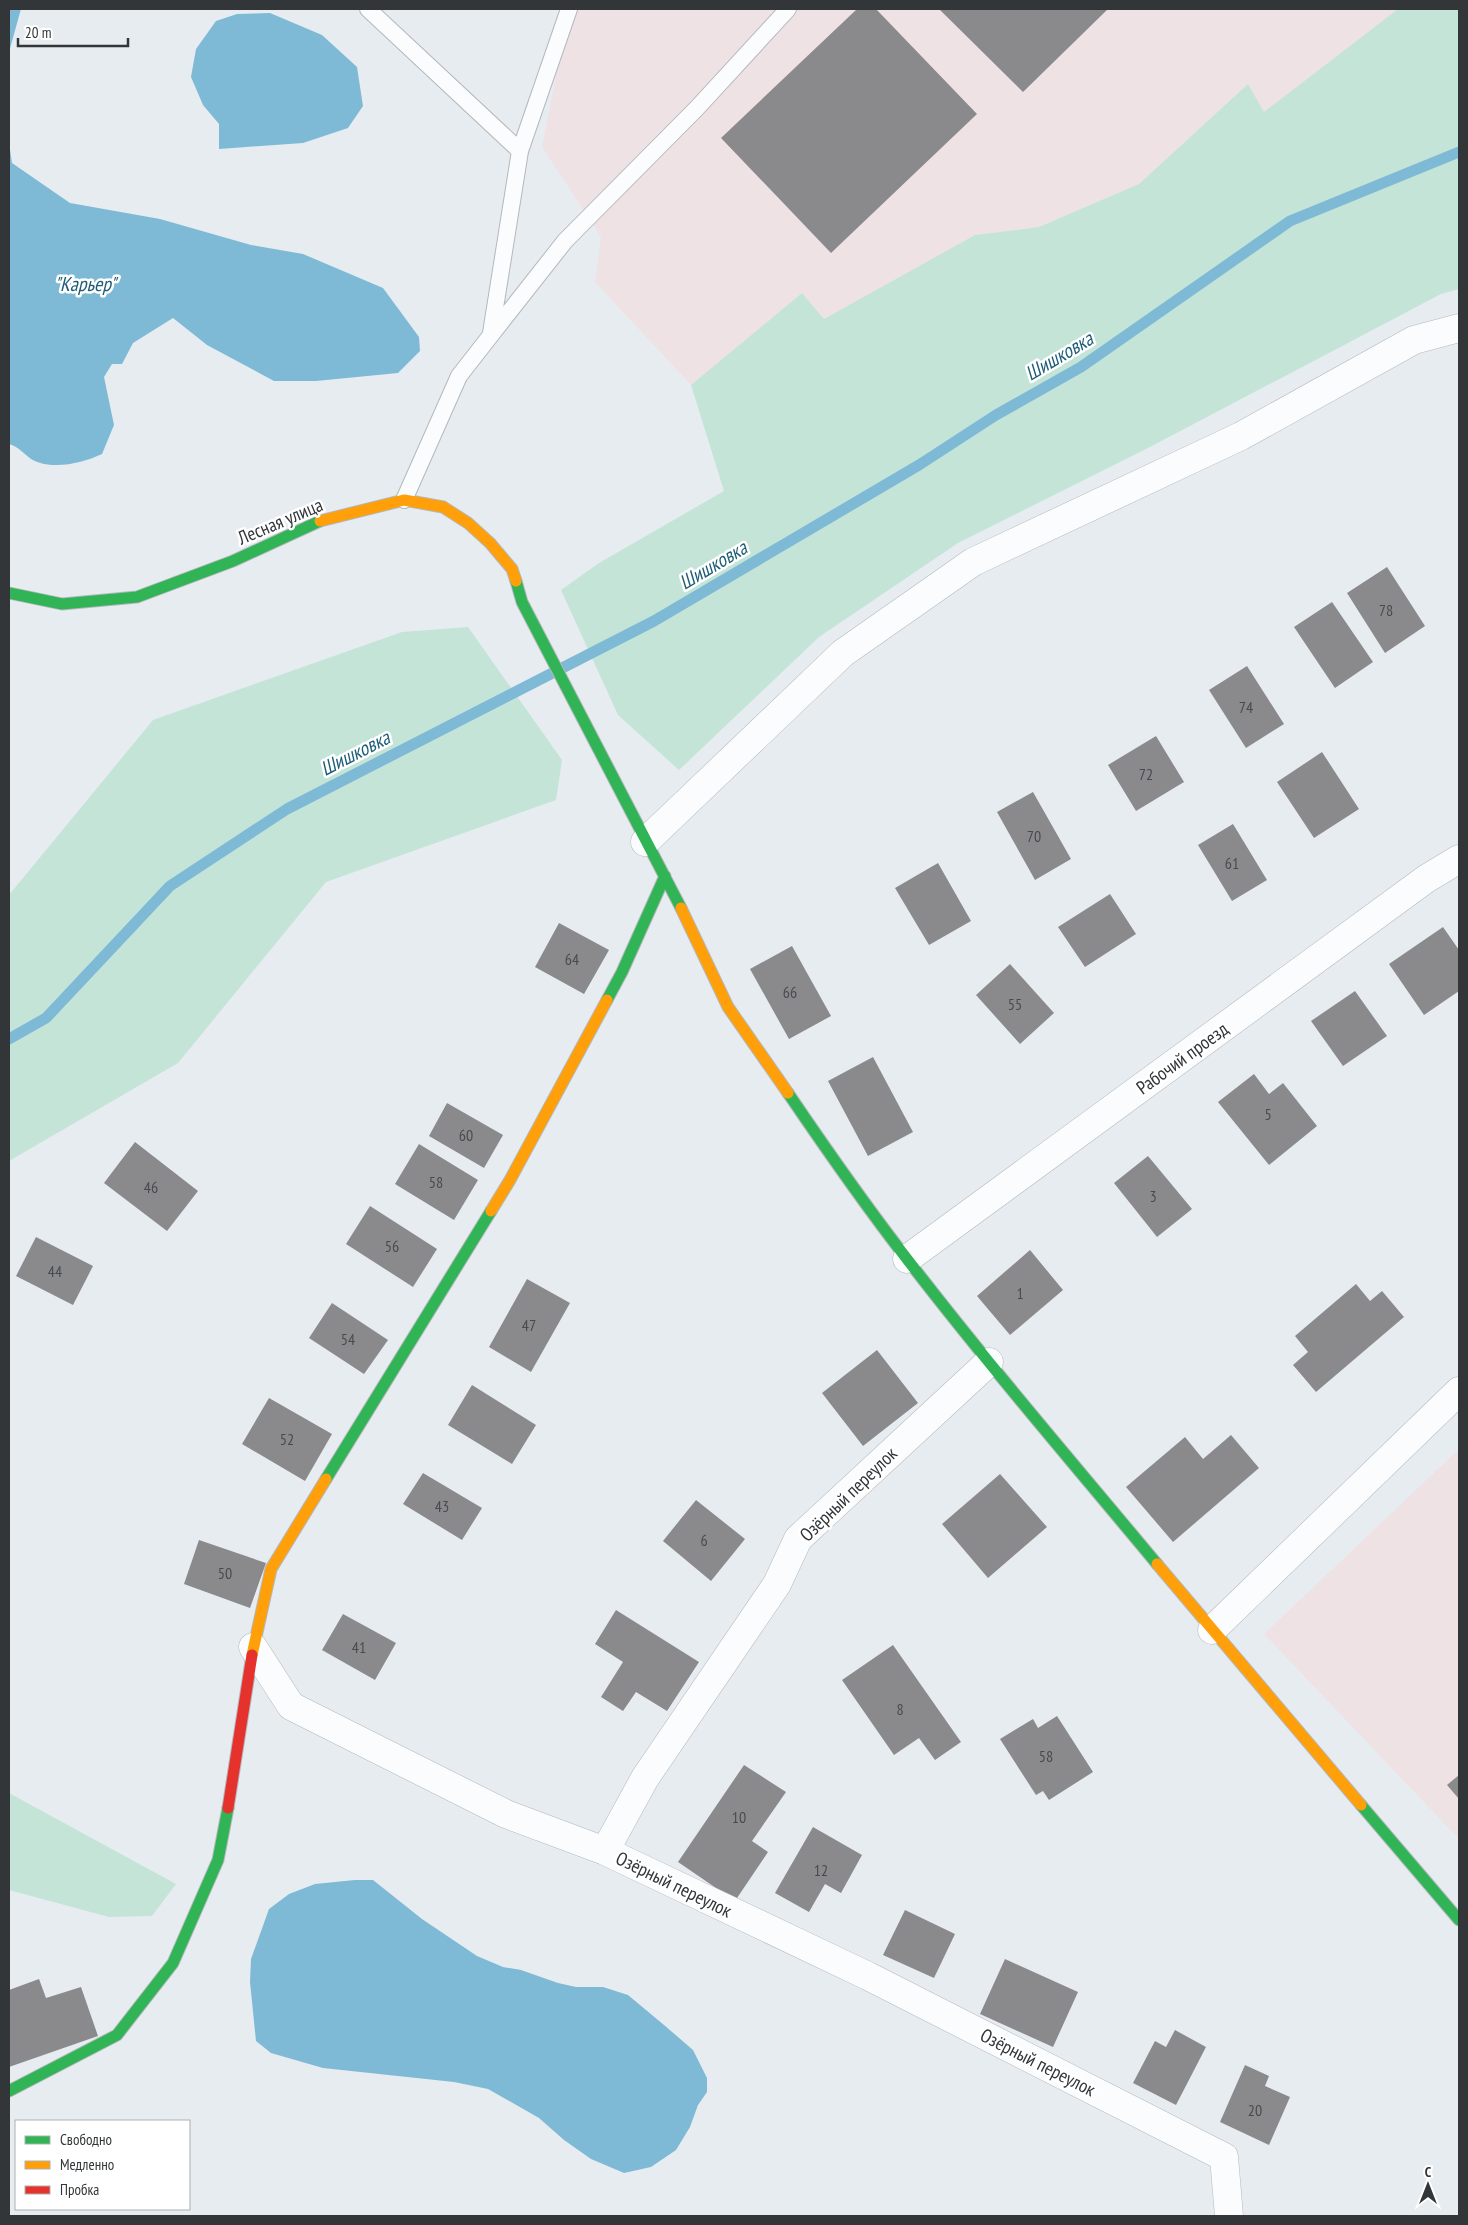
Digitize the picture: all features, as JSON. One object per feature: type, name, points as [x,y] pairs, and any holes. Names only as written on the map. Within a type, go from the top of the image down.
[{"type":"street","points":[[645,842],[843,653],[973,562],[1241,436],[1414,340],[1459,328]]},
{"type":"street","name":"Лесная улица","points":[[9,593],[62,604],[137,597],[233,561],[324,519],[404,500],[443,507],[468,523],[490,543],[512,569],[522,602],[645,842],[665,876],[728,1007],[841,1170],[907,1259],[989,1362],[1212,1630],[1459,1920]]},
{"type":"street","name":"Рабочий проезд","points":[[907,1259],[1426,879],[1459,859]]},
{"type":"street","points":[[9,2091],[117,2035],[173,1963],[218,1860],[234,1780],[253,1647],[271,1570],[510,1180],[622,972],[665,876]]},
{"type":"street","name":"Озёрный переулок","points":[[989,1362],[798,1539],[777,1584],[645,1778],[605,1850],[868,1976],[1224,2157],[1229,2216]]},
{"type":"street","points":[[1212,1630],[1459,1391]]},
{"type":"street","points":[[253,1647],[291,1706],[506,1814],[605,1850]]},
{"type":"lane","points":[[368,9],[520,151]]},
{"type":"lane","points":[[490,335],[520,151],[569,9]]},
{"type":"lane","points":[[404,500],[459,376],[490,335],[565,241],[698,108],[788,9]]},
{"type":"shaded area","points":[[569,9],[1398,9],[1264,113],[1248,84],[1139,184],[1039,227],[975,235],[824,319],[802,293],[691,385],[595,282],[601,237],[542,147]]},
{"type":"shaded area","points":[[1459,1449],[1459,1839],[1264,1634]]},
{"type":"green space","points":[[1398,9],[1459,9],[1459,289],[1441,294],[1148,448],[958,543],[819,637],[679,770],[618,715],[561,590],[599,563],[724,491],[691,385],[802,293],[824,319],[975,235],[1039,227],[1139,184],[1248,84],[1264,112]]},
{"type":"green space","points":[[468,627],[562,760],[556,800],[326,882],[178,1063],[9,1161],[9,895],[153,720],[402,632]]},
{"type":"green space","points":[[9,1793],[176,1884],[152,1916],[109,1917],[9,1890]]},
{"type":"water","points":[[9,9],[21,9],[9,52]]},
{"type":"water","points":[[270,13],[322,35],[357,67],[363,106],[348,128],[303,143],[219,149],[219,124],[203,105],[191,77],[196,49],[216,21],[237,14]]},
{"type":"water","name":"\"Карьер\"","points":[[9,143],[12,163],[70,203],[160,219],[251,245],[303,254],[383,288],[419,337],[420,351],[398,373],[316,381],[274,381],[207,345],[173,318],[133,343],[122,364],[112,364],[104,377],[114,425],[102,454],[76,463],[57,465],[39,463],[31,459],[18,448],[9,444]]},
{"type":"water","points":[[373,1880],[422,1919],[477,1956],[503,1967],[521,1970],[558,1983],[576,1987],[603,1987],[628,1995],[664,2025],[693,2050],[707,2078],[707,2092],[698,2105],[690,2127],[676,2150],[651,2167],[624,2173],[591,2159],[564,2140],[539,2118],[488,2089],[454,2082],[323,2068],[271,2053],[256,2041],[250,1982],[251,1959],[269,1909],[289,1894],[315,1884]]},
{"type":"building","points":[[857,9],[876,9],[977,114],[831,253],[721,138]]},
{"type":"building","points":[[939,9],[1108,9],[1023,92]]},
{"type":"building","points":[[1387,567],[1425,626],[1385,653],[1347,593]]},
{"type":"building","points":[[1332,602],[1373,662],[1335,688],[1294,627]]},
{"type":"building","points":[[1247,666],[1284,724],[1246,748],[1209,690]]},
{"type":"building","points":[[1156,736],[1184,782],[1136,811],[1108,765]]},
{"type":"building","points":[[1322,752],[1359,809],[1314,838],[1277,782]]},
{"type":"building","points":[[1033,792],[1071,859],[1035,880],[997,812]]},
{"type":"building","points":[[1233,824],[1267,880],[1232,901],[1198,845]]},
{"type":"building","points":[[938,863],[971,921],[929,945],[895,888]]},
{"type":"building","points":[[1110,894],[1136,934],[1085,967],[1058,927]]},
{"type":"building","points":[[559,923],[609,950],[584,994],[535,967]]},
{"type":"building","points":[[1443,927],[1459,950],[1459,991],[1424,1015],[1389,964]]},
{"type":"building","points":[[792,946],[831,1016],[789,1039],[750,969]]},
{"type":"building","points":[[1010,964],[1054,1013],[1020,1044],[976,995]]},
{"type":"building","points":[[1355,991],[1387,1036],[1343,1066],[1311,1021]]},
{"type":"building","points":[[873,1057],[913,1132],[868,1156],[828,1081]]},
{"type":"building","points":[[1254,1074],[1269,1094],[1283,1083],[1317,1126],[1269,1165],[1218,1102]]},
{"type":"building","points":[[447,1103],[503,1135],[484,1168],[429,1136]]},
{"type":"building","points":[[135,1142],[198,1191],[167,1231],[104,1183]]},
{"type":"building","points":[[419,1144],[478,1180],[454,1220],[395,1184]]},
{"type":"building","points":[[1148,1156],[1192,1209],[1157,1237],[1114,1183]]},
{"type":"building","points":[[370,1206],[437,1249],[413,1287],[346,1244]]},
{"type":"building","points":[[36,1237],[93,1266],[73,1305],[16,1276]]},
{"type":"building","points":[[1030,1250],[1063,1290],[1010,1335],[977,1296]]},
{"type":"building","points":[[527,1279],[570,1303],[531,1372],[489,1347]]},
{"type":"building","points":[[1356,1284],[1370,1301],[1382,1291],[1404,1317],[1316,1392],[1293,1365],[1308,1352],[1295,1336]]},
{"type":"building","points":[[332,1303],[388,1340],[364,1374],[309,1338]]},
{"type":"building","points":[[877,1350],[918,1403],[863,1446],[822,1393]]},
{"type":"building","points":[[472,1385],[536,1425],[512,1464],[448,1425]]},
{"type":"building","points":[[269,1398],[332,1434],[305,1481],[242,1444]]},
{"type":"building","points":[[1231,1435],[1259,1468],[1173,1542],[1126,1487],[1185,1437],[1203,1459]]},
{"type":"building","points":[[423,1473],[482,1508],[462,1540],[403,1504]]},
{"type":"building","points":[[1000,1474],[1047,1527],[988,1578],[942,1524]]},
{"type":"building","points":[[696,1500],[745,1539],[711,1581],[663,1541]]},
{"type":"building","points":[[199,1540],[266,1563],[250,1608],[184,1584]]},
{"type":"building","points":[[616,1610],[699,1662],[667,1711],[636,1692],[623,1711],[601,1697],[623,1662],[595,1644]]},
{"type":"building","points":[[343,1614],[396,1643],[375,1680],[322,1650]]},
{"type":"building","points":[[893,1645],[961,1742],[935,1760],[919,1738],[894,1755],[842,1680]]},
{"type":"building","points":[[1057,1716],[1093,1772],[1049,1800],[1043,1791],[1036,1795],[1000,1739],[1033,1719],[1038,1728]]},
{"type":"building","points":[[744,1765],[786,1792],[752,1841],[768,1852],[735,1901],[678,1862]]},
{"type":"building","points":[[1459,1775],[1459,1799],[1447,1785]]},
{"type":"building","points":[[813,1827],[862,1855],[841,1893],[825,1884],[809,1912],[775,1893]]},
{"type":"building","points":[[905,1910],[955,1934],[934,1978],[883,1955]]},
{"type":"building","points":[[1005,1959],[1078,1992],[1053,2047],[980,2014]]},
{"type":"building","points":[[39,1979],[46,1998],[81,1987],[98,2036],[9,2067],[9,1990]]},
{"type":"building","points":[[1175,2030],[1206,2047],[1176,2105],[1133,2083],[1155,2041],[1166,2047]]},
{"type":"building","points":[[1245,2065],[1269,2076],[1265,2086],[1290,2097],[1269,2145],[1220,2122]]},
{"type":"waterway","name":"Шишковка","points":[[9,1039],[46,1018],[170,886],[287,809],[654,621],[919,465],[996,415],[1081,367],[1290,221],[1459,152]]},
{"type":"traffic: fast","points":[[9,593],[62,604],[137,597],[233,561],[320,521]]},
{"type":"traffic: fast","points":[[516,581],[522,602],[681,908]]},
{"type":"traffic: fast","points":[[607,1000],[622,972],[665,876]]},
{"type":"traffic: fast","points":[[788,1093],[861,1198],[937,1298],[1030,1413],[1157,1564]]},
{"type":"traffic: fast","points":[[326,1479],[491,1211]]},
{"type":"traffic: fast","points":[[1361,1805],[1459,1920]]},
{"type":"traffic: fast","points":[[9,2091],[117,2035],[173,1963],[218,1860],[228,1808]]},
{"type":"traffic: slow","points":[[320,521],[404,500],[443,507],[468,523],[490,543],[512,569],[516,581]]},
{"type":"traffic: slow","points":[[681,908],[728,1007],[788,1093]]},
{"type":"traffic: slow","points":[[491,1211],[510,1180],[607,1000]]},
{"type":"traffic: slow","points":[[252,1655],[271,1569],[326,1479]]},
{"type":"traffic: slow","points":[[1157,1564],[1361,1805]]},
{"type":"traffic: jam","points":[[228,1808],[252,1655]]}]
